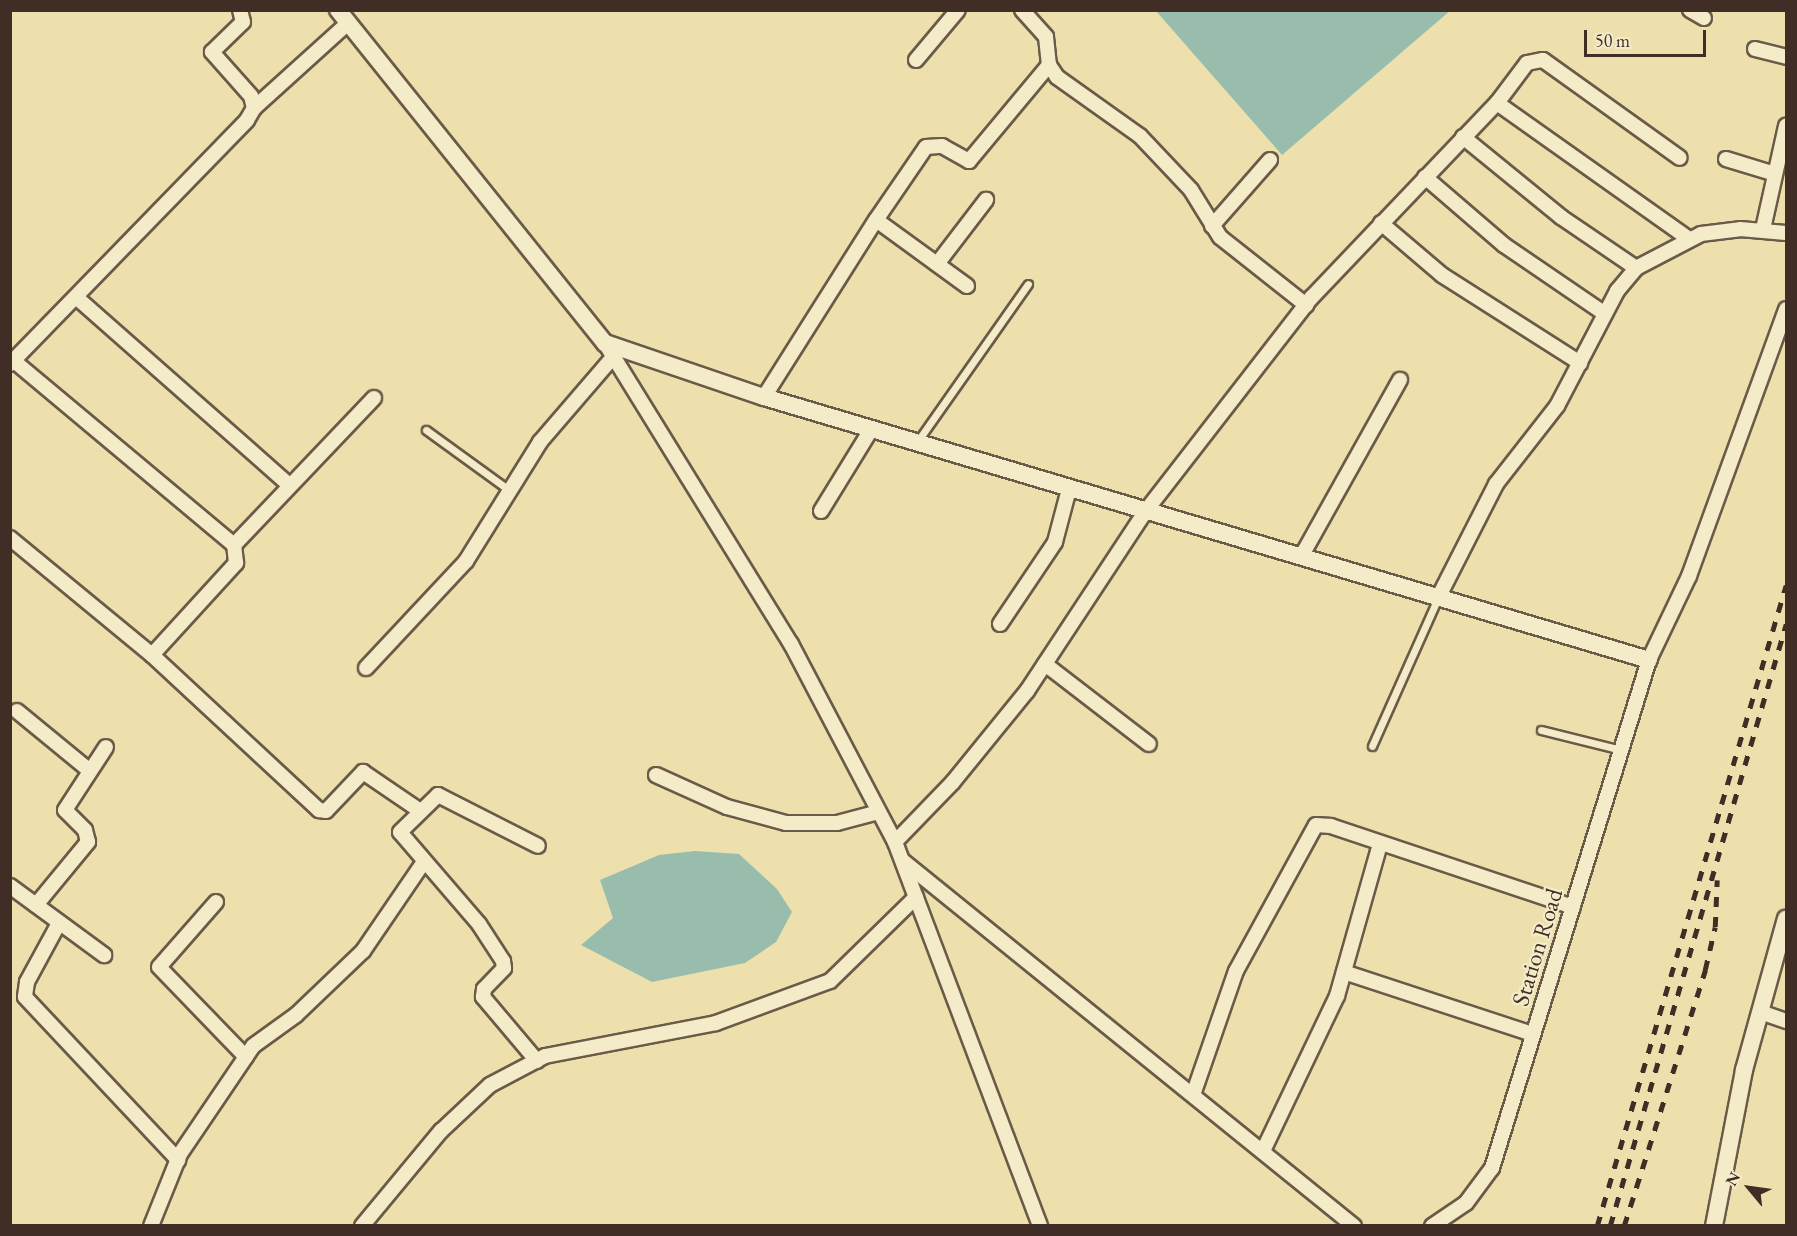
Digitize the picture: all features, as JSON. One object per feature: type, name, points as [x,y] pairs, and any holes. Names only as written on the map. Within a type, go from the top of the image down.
[{"type":"street","points":[[240,10],[243,22],[212,52],[251,96],[254,108]]},
{"type":"street","points":[[916,60],[958,10]]},
{"type":"street","points":[[1022,10],[1046,37],[1050,65],[1065,85],[1140,136],[1191,190],[1212,226],[1234,252],[1306,305]]},
{"type":"street","points":[[1690,10],[1704,18]]},
{"type":"street","points":[[153,655],[236,563],[234,545],[12,363],[247,120],[254,108],[343,17],[609,349],[791,644],[895,842],[1040,1226]]},
{"type":"street","points":[[1755,49],[1786,57]]},
{"type":"street","points":[[895,842],[989,741],[1045,664],[1145,512],[1306,305],[1381,223],[1497,103],[1527,63],[1543,60],[1680,158]]},
{"type":"street","points":[[764,397],[876,220],[926,147],[942,146],[969,161],[1050,65]]},
{"type":"street","points":[[1497,103],[1689,239]]},
{"type":"street","points":[[1763,228],[1786,126]]},
{"type":"street","points":[[1463,137],[1561,217],[1636,268]]},
{"type":"street","points":[[1726,159],[1775,174]]},
{"type":"street","points":[[1212,226],[1270,160]]},
{"type":"street","points":[[1425,177],[1503,245],[1605,314]]},
{"type":"street","points":[[938,264],[986,200]]},
{"type":"street","points":[[876,220],[967,286]]},
{"type":"street","points":[[1381,223],[1442,274],[1580,363]]},
{"type":"street","points":[[1438,597],[1496,484],[1557,406],[1605,314],[1636,268],[1689,239],[1719,231],[1763,228],[1786,233]]},
{"type":"street","points":[[76,297],[288,484]]},
{"type":"street","name":"Station Road","points":[[1432,1226],[1466,1203],[1492,1168],[1649,660],[1689,576],[1786,309]]},
{"type":"street","points":[[609,349],[1145,512],[1649,660]]},
{"type":"street","points":[[366,668],[466,561],[540,442],[609,349]]},
{"type":"street","points":[[1301,557],[1400,380]]},
{"type":"street","points":[[234,545],[288,484],[374,398]]},
{"type":"street","points":[[821,511],[872,429]]},
{"type":"street","points":[[1000,624],[1055,542],[1069,489]]},
{"type":"street","points":[[10,538],[153,655],[243,745],[319,810],[326,811],[363,772],[419,810]]},
{"type":"street","points":[[1045,664],[1149,744]]},
{"type":"street","points":[[17,711],[90,771]]},
{"type":"street","points":[[36,905],[88,842],[85,830],[65,810],[106,747]]},
{"type":"street","points":[[656,775],[727,807],[786,822],[837,823],[879,812]]},
{"type":"street","points":[[537,1061],[483,997],[484,989],[504,968],[503,961],[479,924],[423,863],[400,832],[419,810],[440,796],[538,846]]},
{"type":"street","points":[[1193,1095],[1236,971],[1316,825],[1322,823],[1573,907]]},
{"type":"street","points":[[1263,1151],[1314,1053],[1344,972],[1380,844]]},
{"type":"street","points":[[902,859],[1263,1151],[1346,1223]]},
{"type":"street","points":[[151,1226],[178,1160],[257,1041],[296,1015],[363,951],[423,863]]},
{"type":"street","points":[[10,886],[104,956]]},
{"type":"street","points":[[362,1226],[441,1131],[490,1085],[537,1061],[716,1023],[830,981],[916,897]]},
{"type":"street","points":[[216,902],[159,967],[246,1057]]},
{"type":"street","points":[[1714,1226],[1743,1070],[1786,919]]},
{"type":"street","points":[[59,923],[27,982],[25,997],[178,1160]]},
{"type":"street","points":[[1344,972],[1533,1034]]},
{"type":"street","points":[[1760,1012],[1786,1022]]},
{"type":"lane","points":[[917,442],[1028,284]]},
{"type":"lane","points":[[426,430],[509,490]]},
{"type":"lane","points":[[1372,746],[1438,597]]},
{"type":"lane","points":[[1541,730],[1621,750]]},
{"type":"shaded area","points":[[1156,10],[1451,10],[1282,155],[1156,11]]},
{"type":"shaded area","points":[[695,851],[739,854],[777,889],[792,912],[776,942],[745,963],[652,982],[581,945],[613,918],[600,880],[659,855]]},
{"type":"railway","points":[[1597,1226],[1786,585]]},
{"type":"railway","points":[[1610,1226],[1786,624]]},
{"type":"railway","points":[[1624,1226],[1705,970],[1715,927],[1717,880]]}]
